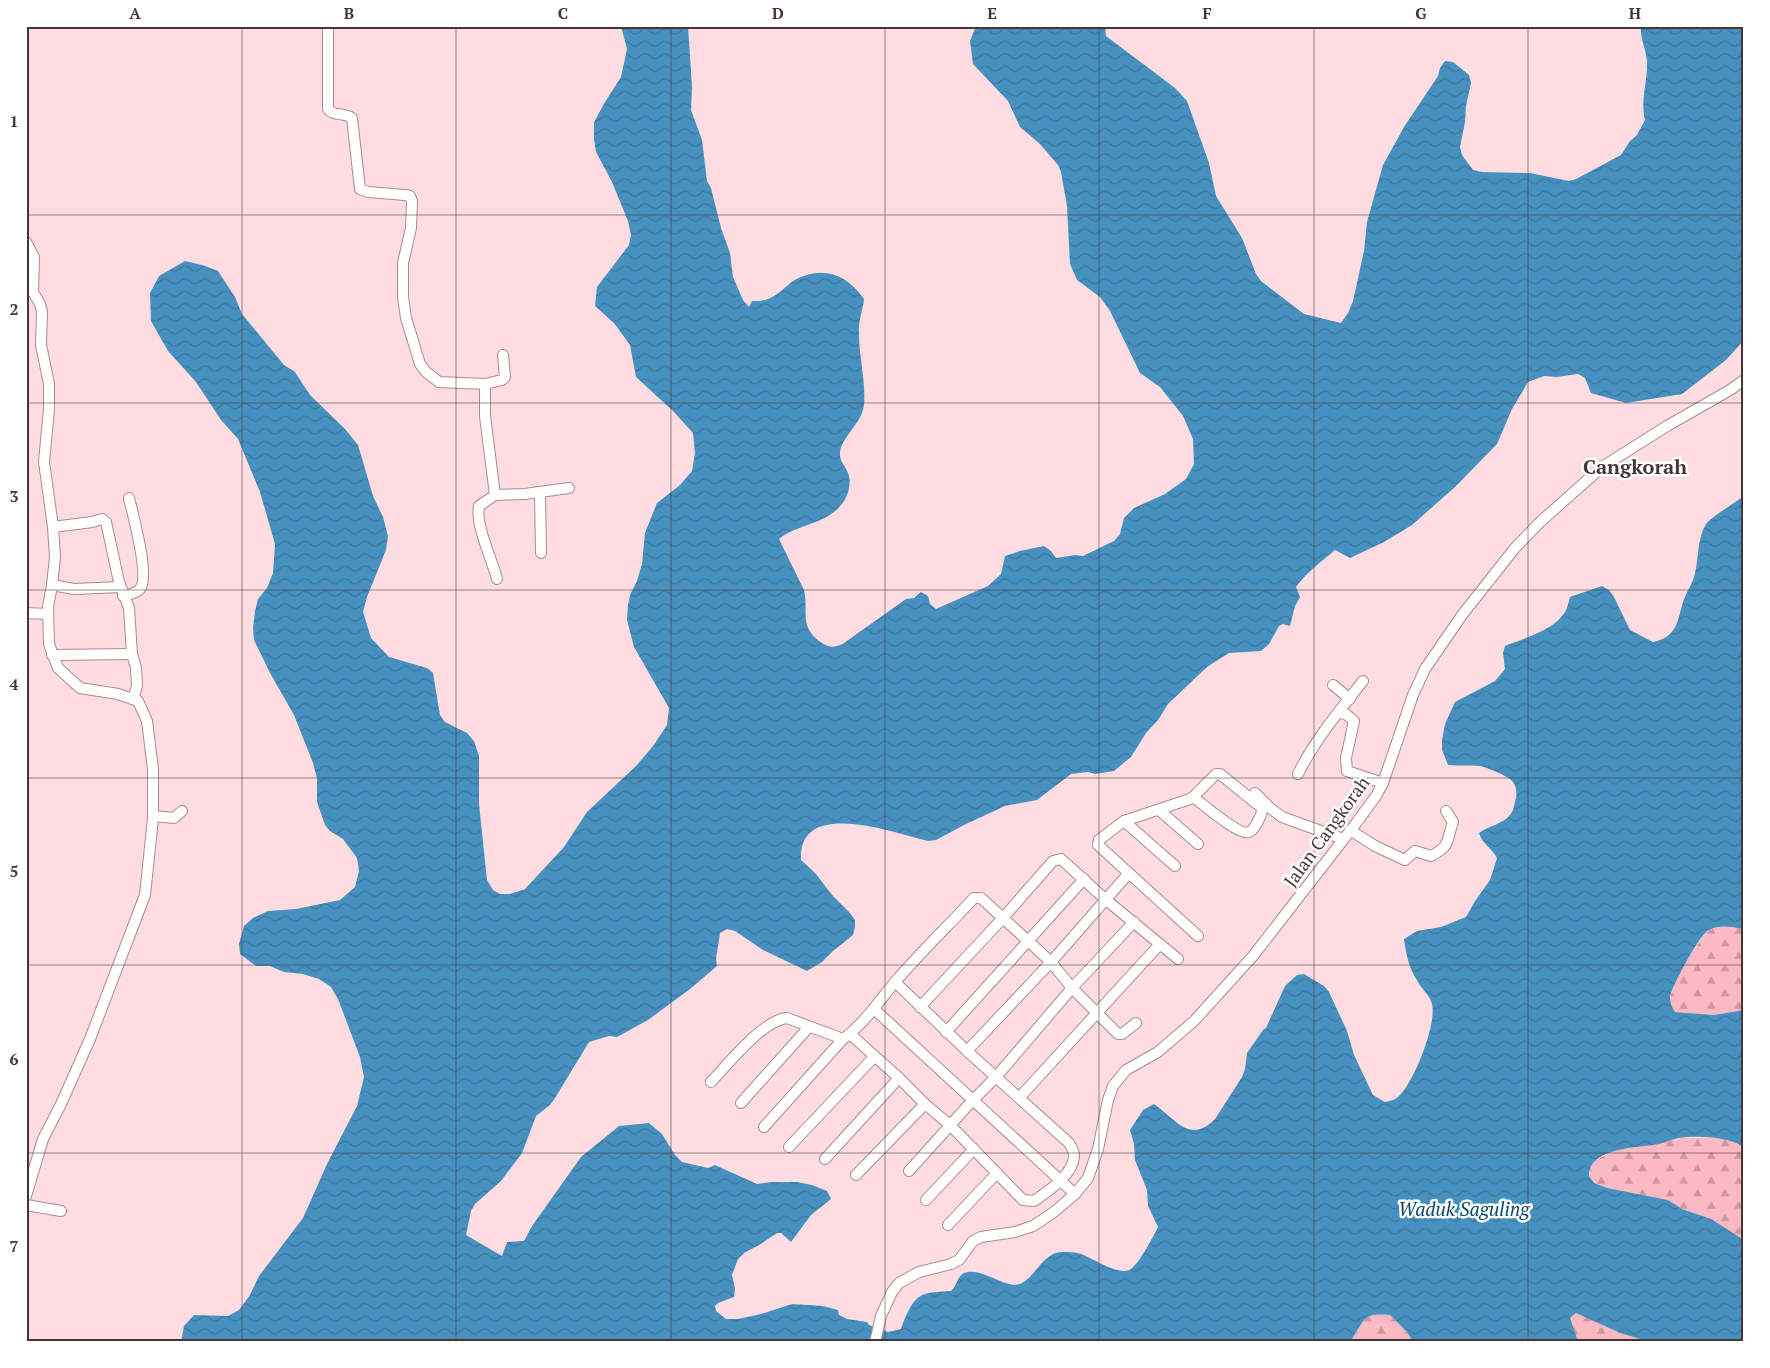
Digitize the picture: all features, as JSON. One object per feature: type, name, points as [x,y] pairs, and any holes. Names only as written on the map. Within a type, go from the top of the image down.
[{"type":"street","points":[[328,26],[328,109],[333,114],[346,114],[352,118],[360,189],[368,192],[410,196],[412,201],[411,228],[402,270],[403,297],[406,318],[420,364],[426,372],[439,382],[484,384],[502,380],[505,377],[503,355]]},
{"type":"street","points":[[26,242],[34,257],[33,292],[42,312],[41,345],[49,384],[49,409],[44,462],[55,557],[48,614],[48,631],[52,655],[58,668],[80,688],[118,694],[138,701],[146,721],[153,769],[153,816],[146,895],[90,1039],[43,1139],[26,1196]]},
{"type":"street","name":"Jalan Cangkorah","points":[[875,1342],[892,1292],[899,1283],[919,1272],[951,1264],[959,1260],[973,1241],[981,1237],[1015,1232],[1033,1226],[1054,1212],[1075,1194],[1088,1178],[1098,1149],[1108,1100],[1113,1086],[1126,1070],[1158,1052],[1194,1021],[1254,956],[1376,796],[1383,782],[1412,695],[1425,669],[1457,622],[1515,548],[1539,523],[1602,467],[1625,451],[1744,380]]},
{"type":"street","points":[[484,384],[485,416],[495,495]]},
{"type":"street","points":[[497,579],[482,534],[479,506],[495,495],[569,488]]},
{"type":"street","points":[[540,492],[541,553]]},
{"type":"street","points":[[52,585],[74,589],[138,592],[142,586],[143,578],[142,556],[130,498]]},
{"type":"street","points":[[53,527],[104,520],[122,591],[129,608],[132,654],[136,668],[137,686],[133,699]]},
{"type":"street","points":[[26,613],[48,614]]},
{"type":"street","points":[[52,655],[132,654]]},
{"type":"street","points":[[1298,774],[1339,712],[1363,681]]},
{"type":"street","points":[[1333,686],[1350,698]]},
{"type":"street","points":[[1339,712],[1347,715],[1354,721],[1346,758],[1347,772],[1383,782]]},
{"type":"street","points":[[1193,797],[1242,832],[1248,833],[1252,830],[1262,812],[1262,808],[1220,774],[1216,774],[1193,797],[1190,800],[1124,821],[1099,840],[1098,845],[1198,936]]},
{"type":"street","points":[[1256,793],[1282,817],[1343,839]]},
{"type":"street","points":[[1159,810],[1198,844]]},
{"type":"street","points":[[153,816],[174,818],[182,811]]},
{"type":"street","points":[[1350,830],[1376,846],[1405,860],[1415,851],[1431,856],[1443,850],[1446,845],[1453,822],[1446,811]]},
{"type":"street","points":[[1124,821],[1175,866]]},
{"type":"street","points":[[920,1007],[1053,862],[1061,859],[1105,899],[1178,959]]},
{"type":"street","points":[[967,1051],[1052,962],[1128,872]]},
{"type":"street","points":[[946,1032],[1084,880]]},
{"type":"street","points":[[764,1127],[974,898],[981,898],[1052,962],[1072,988],[1118,1034],[1122,1034],[1136,1023]]},
{"type":"street","points":[[908,1171],[996,1077],[1072,988],[1134,922]]},
{"type":"street","points":[[1019,1098],[1160,944]]},
{"type":"street","points":[[711,1082],[760,1032],[779,1019],[787,1018],[809,1027],[847,1036],[900,1078],[925,1104],[950,1125],[1023,1200],[1034,1201],[1060,1181],[1074,1159],[1074,1153],[1069,1143],[946,1032],[895,982]]},
{"type":"street","points":[[874,1009],[1075,1194]]},
{"type":"street","points":[[740,1103],[809,1027]]},
{"type":"street","points":[[789,1147],[874,1057]]},
{"type":"street","points":[[825,1159],[900,1078]]},
{"type":"street","points":[[856,1175],[925,1104]]},
{"type":"street","points":[[926,1200],[974,1149]]},
{"type":"street","points":[[948,1225],[997,1173]]},
{"type":"street","points":[[26,1205],[61,1211]]},
{"type":"green space","points":[[1723,925],[1744,929],[1744,1010],[1714,1015],[1675,1012],[1671,1005],[1670,997],[1678,974],[1707,931]]},
{"type":"green space","points":[[1681,1138],[1721,1139],[1744,1147],[1744,1240],[1711,1219],[1682,1209],[1668,1200],[1607,1188],[1594,1183],[1589,1176],[1590,1168],[1594,1161],[1616,1150],[1657,1144]]},
{"type":"green space","points":[[1576,1313],[1620,1333],[1650,1342],[1581,1342],[1577,1338],[1570,1318]]},
{"type":"green space","points":[[1374,1314],[1390,1315],[1407,1332],[1413,1342],[1352,1342],[1352,1339],[1366,1318]]},
{"type":"water","name":"Waduk Saguling","points":[[621,26],[688,26],[692,87],[691,110],[702,140],[707,181],[711,188],[721,228],[730,253],[733,277],[743,300],[749,307],[752,301],[771,298],[793,281],[813,273],[832,274],[841,278],[857,290],[864,299],[859,329],[864,405],[860,418],[845,440],[840,452],[841,460],[849,477],[847,494],[841,505],[827,517],[794,530],[779,539],[804,590],[807,625],[815,637],[828,646],[835,647],[844,643],[906,599],[914,598],[921,592],[928,596],[930,604],[936,609],[988,586],[1001,574],[1005,556],[1044,546],[1056,558],[1075,555],[1083,556],[1114,541],[1120,534],[1124,518],[1134,508],[1165,494],[1186,479],[1194,464],[1193,439],[1183,416],[1160,387],[1140,373],[1110,311],[1100,297],[1077,280],[1070,264],[1067,206],[1061,172],[1058,165],[1040,144],[1020,127],[1008,101],[973,64],[970,41],[976,26],[1105,26],[1106,36],[1175,88],[1187,101],[1209,163],[1216,196],[1242,238],[1256,274],[1261,281],[1304,314],[1341,323],[1353,301],[1364,251],[1367,222],[1383,165],[1404,127],[1438,76],[1440,68],[1445,61],[1453,62],[1469,75],[1471,83],[1460,147],[1462,155],[1473,170],[1482,172],[1530,173],[1569,181],[1621,155],[1630,141],[1637,135],[1645,120],[1643,105],[1647,61],[1641,35],[1641,26],[1744,26],[1744,340],[1726,360],[1682,394],[1626,403],[1591,393],[1585,378],[1578,374],[1557,377],[1544,376],[1528,382],[1512,409],[1497,444],[1455,487],[1412,525],[1384,542],[1350,558],[1335,550],[1325,558],[1296,587],[1300,597],[1295,606],[1290,626],[1283,624],[1279,626],[1269,644],[1261,651],[1229,653],[1207,667],[1168,704],[1131,757],[1114,771],[1095,774],[1088,772],[1071,774],[1037,800],[1005,806],[936,840],[928,841],[872,827],[851,824],[831,824],[815,829],[804,841],[801,860],[816,874],[855,920],[853,935],[822,962],[807,971],[763,950],[735,931],[727,929],[720,933],[716,959],[717,966],[690,989],[648,1020],[617,1037],[609,1036],[589,1042],[550,1105],[536,1116],[522,1153],[501,1181],[475,1204],[471,1211],[466,1235],[502,1256],[507,1242],[524,1241],[532,1226],[581,1157],[619,1126],[649,1123],[662,1134],[675,1155],[682,1162],[708,1168],[715,1165],[757,1184],[797,1182],[812,1185],[827,1191],[831,1199],[811,1215],[791,1242],[781,1233],[777,1233],[744,1253],[738,1259],[732,1275],[735,1289],[734,1297],[715,1306],[716,1311],[726,1319],[738,1319],[761,1314],[792,1304],[823,1306],[838,1310],[839,1315],[847,1319],[867,1322],[869,1325],[888,1332],[901,1329],[916,1299],[930,1293],[951,1291],[964,1273],[978,1272],[1014,1285],[1020,1284],[1050,1256],[1062,1252],[1081,1254],[1120,1271],[1131,1269],[1150,1243],[1158,1227],[1148,1206],[1147,1190],[1135,1160],[1134,1144],[1130,1130],[1143,1110],[1154,1104],[1176,1122],[1190,1129],[1197,1130],[1215,1119],[1242,1077],[1247,1053],[1266,1028],[1285,986],[1297,975],[1304,974],[1324,986],[1329,992],[1347,1031],[1354,1055],[1373,1095],[1385,1102],[1391,1101],[1405,1089],[1423,1052],[1433,1013],[1431,1001],[1410,966],[1404,939],[1417,931],[1441,927],[1466,917],[1490,880],[1497,858],[1482,840],[1479,833],[1507,818],[1514,808],[1516,798],[1513,782],[1491,769],[1482,766],[1448,765],[1442,750],[1442,740],[1445,724],[1455,702],[1495,681],[1505,669],[1503,653],[1505,646],[1551,626],[1564,614],[1570,597],[1602,586],[1609,590],[1614,597],[1630,630],[1653,642],[1667,636],[1675,628],[1684,598],[1694,577],[1700,542],[1706,524],[1744,496],[1744,929],[1722,927],[1709,930],[1699,941],[1687,961],[1670,997],[1671,1005],[1675,1012],[1714,1015],[1744,1010],[1744,1147],[1730,1141],[1713,1138],[1679,1138],[1613,1151],[1599,1158],[1593,1164],[1589,1176],[1594,1183],[1607,1188],[1668,1200],[1682,1209],[1711,1219],[1744,1240],[1744,1342],[1650,1342],[1620,1333],[1576,1313],[1570,1318],[1577,1338],[1581,1342],[1413,1342],[1407,1332],[1390,1315],[1375,1315],[1366,1318],[1352,1339],[1352,1342],[181,1342],[184,1326],[194,1315],[228,1316],[239,1310],[250,1295],[259,1276],[303,1218],[327,1164],[357,1106],[364,1077],[360,1057],[338,999],[331,987],[319,979],[303,974],[284,972],[270,966],[256,966],[240,954],[239,944],[244,926],[253,918],[268,911],[296,909],[340,900],[355,887],[359,871],[357,858],[343,839],[330,831],[325,825],[317,802],[317,778],[313,763],[294,715],[254,640],[255,611],[258,599],[267,588],[273,573],[275,544],[260,492],[238,439],[221,420],[196,382],[168,351],[151,321],[150,293],[159,276],[185,261],[218,271],[235,297],[242,314],[284,365],[295,372],[310,395],[345,429],[358,445],[373,496],[383,517],[388,536],[386,550],[363,612],[371,638],[389,657],[427,668],[433,673],[440,715],[445,722],[467,733],[474,741],[479,756],[479,804],[487,880],[493,890],[500,894],[510,894],[525,889],[564,847],[587,812],[636,766],[653,746],[667,725],[669,708],[634,647],[627,620],[628,605],[642,564],[645,533],[657,503],[680,485],[692,471],[695,453],[693,433],[673,411],[636,377],[630,345],[614,323],[595,306],[597,287],[629,245],[631,235],[628,221],[612,182],[596,152],[594,139],[594,122],[621,77],[627,49]]},
{"type":"district","name":"Cangkorah","points":[[1635,467]]}]
